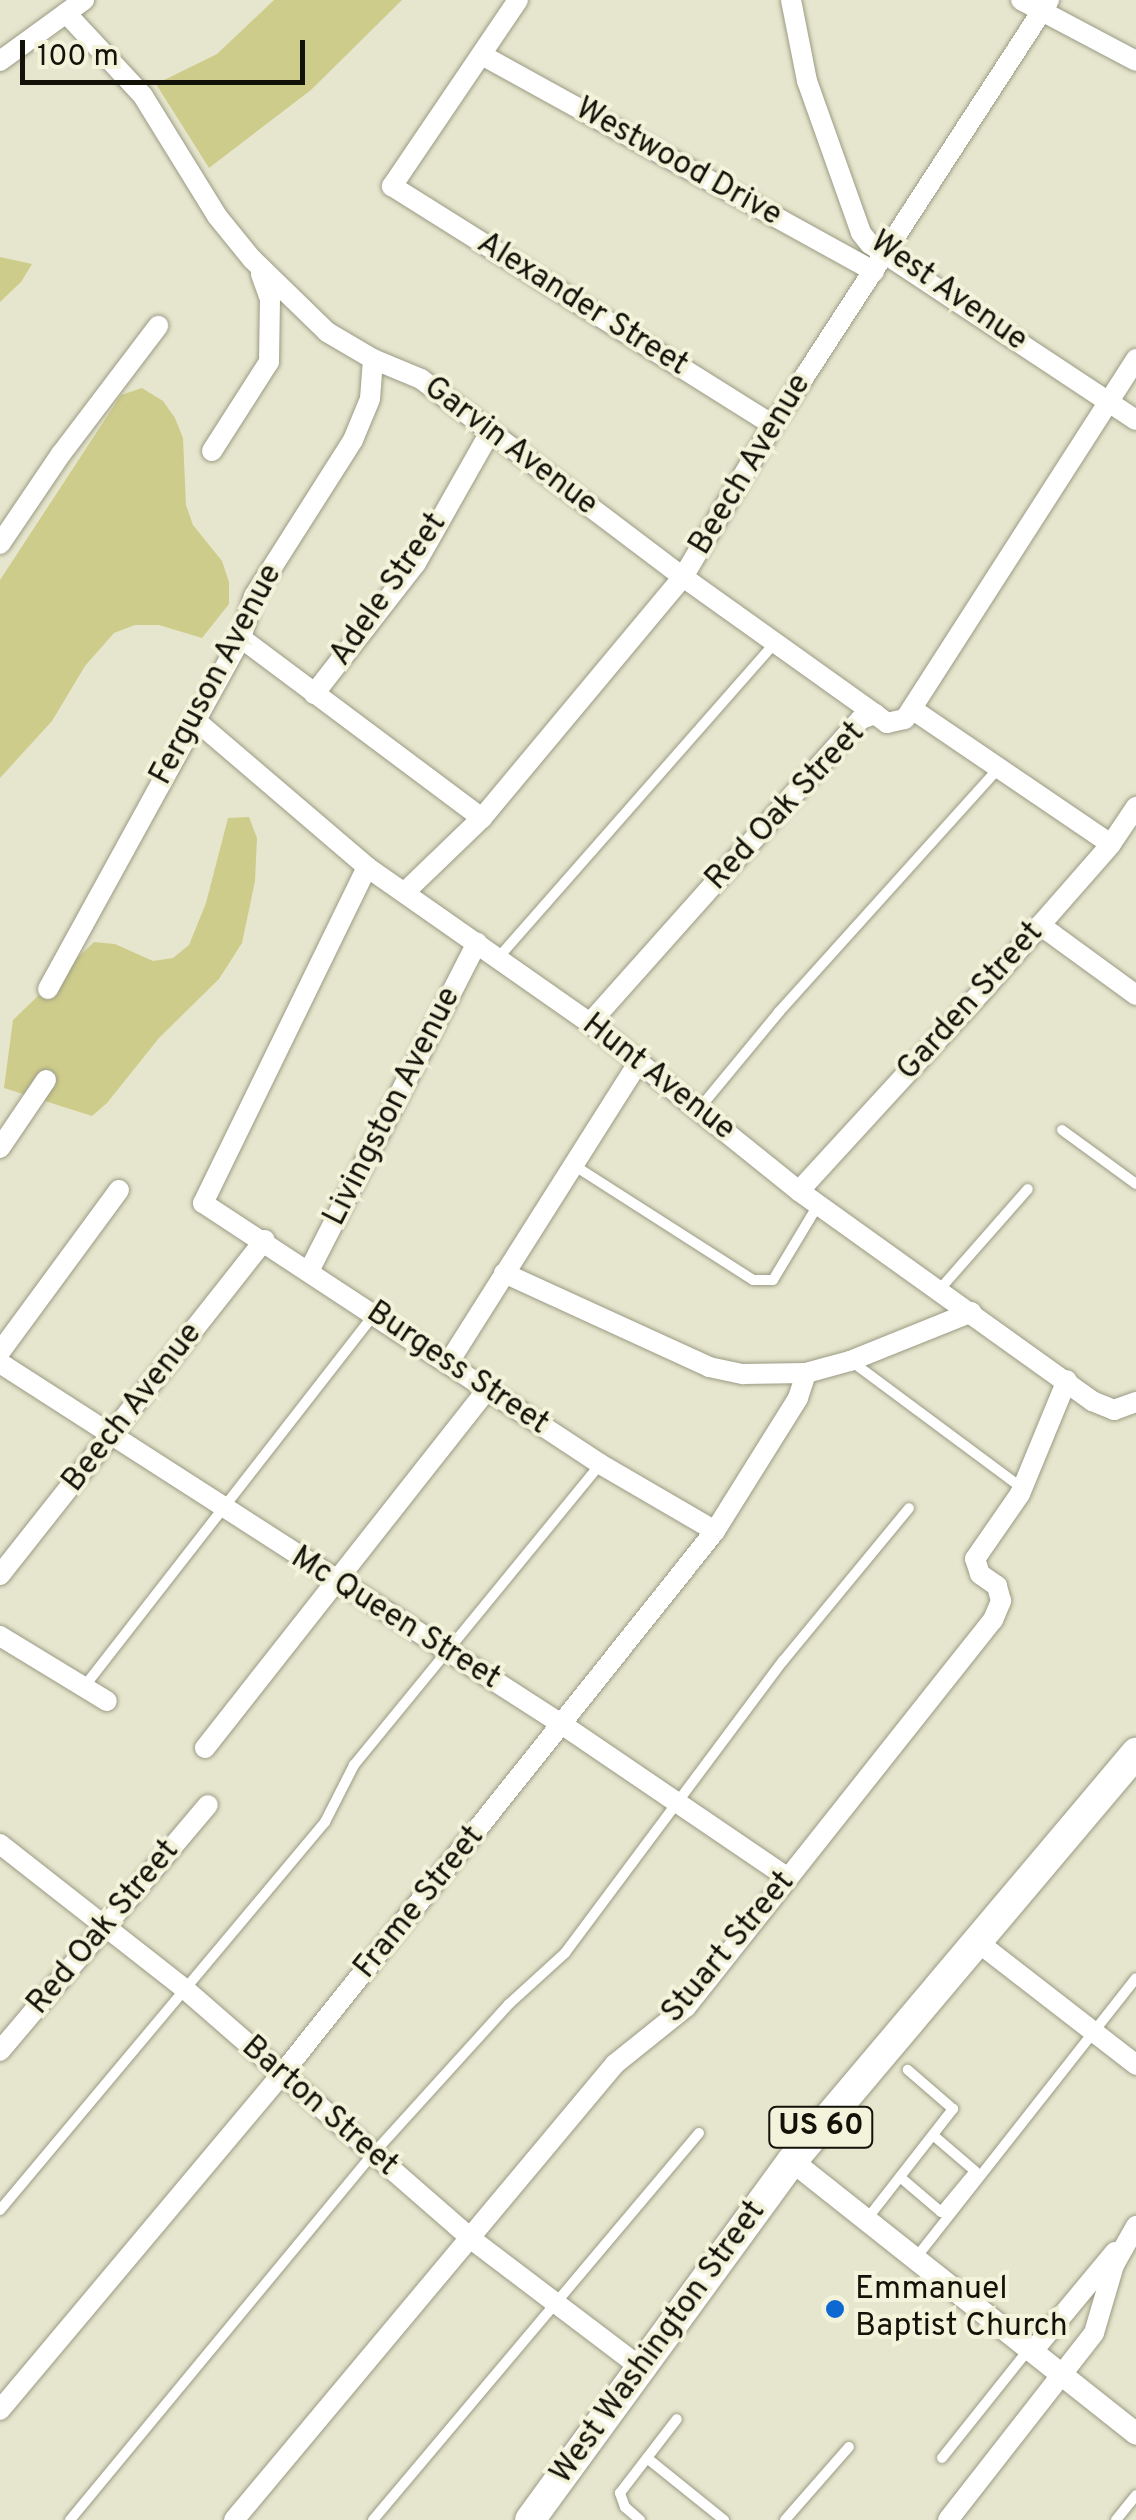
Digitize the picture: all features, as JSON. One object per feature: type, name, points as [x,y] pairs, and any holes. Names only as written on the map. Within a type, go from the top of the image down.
[{"type":"main road","name":"West Washington Street","points":[[530,2520],[792,2161],[1136,1753]]},
{"type":"street","points":[[0,62],[84,0]]},
{"type":"street","points":[[482,55],[518,0]]},
{"type":"street","name":"West Avenue","points":[[791,0],[807,80],[861,233],[880,262],[1136,420]]},
{"type":"street","points":[[1021,0],[1045,6],[1136,61]]},
{"type":"street","name":"Beech Avenue","points":[[405,892],[482,818],[683,577],[773,426],[1045,6]]},
{"type":"street","name":"Garvin Avenue","points":[[66,13],[143,96],[217,216],[258,268],[327,332],[373,359],[421,378],[683,577],[875,714]]},
{"type":"street","name":"Alexander Street","points":[[482,55],[392,186],[773,426]]},
{"type":"street","name":"Westwood Drive","points":[[482,55],[880,262]]},
{"type":"street","points":[[212,451],[270,362],[270,299],[258,268]]},
{"type":"street","points":[[0,544],[61,454],[158,326]]},
{"type":"street","name":"Ferguson Avenue","points":[[48,989],[241,638],[254,596],[353,440],[370,399],[373,359]]},
{"type":"street","points":[[1110,844],[912,709],[1136,359]]},
{"type":"street","name":"Adele Street","points":[[314,694],[416,562],[490,432]]},
{"type":"street","points":[[241,638],[482,818]]},
{"type":"street","name":"Red Oak Street","points":[[590,1024],[861,719],[875,714],[895,724],[912,709]]},
{"type":"street","name":"Hunt Avenue","points":[[194,719],[367,866],[590,1024],[799,1191],[1092,1400],[1114,1410],[1136,1402]]},
{"type":"street","name":"Garden Street","points":[[799,1191],[1040,925],[1135,811]]},
{"type":"street","name":"Burgess Street","points":[[367,866],[202,1203],[265,1240],[600,1464],[715,1531]]},
{"type":"street","points":[[1040,925],[1136,995]]},
{"type":"street","name":"Livingston Avenue","points":[[309,1271],[477,943]]},
{"type":"street","points":[[449,1362],[638,1062]]},
{"type":"street","points":[[0,1148],[46,1080]]},
{"type":"street","points":[[0,1352],[118,1190]]},
{"type":"street","name":"Beech Avenue","points":[[0,1575],[265,1240]]},
{"type":"street","points":[[504,1273],[709,1367],[743,1374],[806,1373],[850,1361],[972,1312]]},
{"type":"street","name":"Mc Queen Street","points":[[0,1363],[564,1725],[788,1878]]},
{"type":"street","name":"Frame Street","points":[[0,2410],[282,2074],[715,1531],[798,1398],[806,1373]]},
{"type":"street","name":"Stuart Street","points":[[234,2520],[615,2064],[686,2007],[993,1620],[1001,1601],[997,1586],[980,1574],[975,1559],[1023,1488],[1067,1380]]},
{"type":"street","points":[[205,1748],[487,1389]]},
{"type":"street","points":[[0,1636],[107,1701]]},
{"type":"street","name":"Red Oak Street","points":[[0,2051],[208,1805]]},
{"type":"street","name":"Barton Street","points":[[0,1844],[185,1989],[470,2238],[640,2368]]},
{"type":"street","points":[[978,1943],[1136,2065]]},
{"type":"street","points":[[792,2161],[1136,2434]]},
{"type":"street","points":[[1030,2350],[1134,2228]]},
{"type":"street","points":[[948,2520],[1063,2376],[1100,2321],[1114,2265],[1134,2228]]},
{"type":"lane","points":[[498,958],[776,643]]},
{"type":"lane","points":[[698,1110],[779,1012],[1000,767]]},
{"type":"lane","points":[[1062,1130],[1136,1184]]},
{"type":"lane","points":[[575,1166],[752,1280],[773,1280],[819,1204]]},
{"type":"lane","points":[[940,1289],[1028,1190]]},
{"type":"lane","points":[[84,1687],[375,1314]]},
{"type":"lane","points":[[850,1361],[1023,1488]]},
{"type":"lane","points":[[0,2210],[325,1822],[354,1765],[600,1464]]},
{"type":"lane","points":[[70,2520],[373,2154],[509,2004],[565,1953],[676,1802],[908,1508]]},
{"type":"lane","points":[[915,2259],[1008,2147],[1092,2030],[1136,1978]]},
{"type":"lane","points":[[866,2220],[954,2108],[908,2070]]},
{"type":"lane","points":[[373,2520],[698,2133]]},
{"type":"lane","points":[[900,2177],[941,2212],[975,2172],[933,2135]]},
{"type":"lane","points":[[942,2458],[1030,2350]]},
{"type":"lane","points":[[640,2520],[625,2507],[620,2494],[677,2419]]},
{"type":"lane","points":[[785,2520],[849,2446]]},
{"type":"lane","points":[[647,2458],[724,2520]]},
{"type":"lane","points":[[1116,2520],[1136,2495]]},
{"type":"shaded area","points":[[274,0],[402,0],[311,90],[209,168],[156,84],[217,54]]},
{"type":"shaded area","points":[[0,257],[32,264],[21,282],[0,302]]},
{"type":"shaded area","points":[[142,388],[163,401],[175,418],[183,438],[186,505],[193,525],[222,561],[229,582],[229,604],[202,638],[159,625],[135,625],[114,633],[85,666],[52,721],[0,778],[0,580],[121,395]]},
{"type":"shaded area","points":[[249,817],[257,838],[255,881],[242,943],[219,979],[159,1038],[107,1103],[92,1116],[4,1088],[13,1020],[94,942],[115,944],[153,961],[173,958],[189,945],[206,903],[228,818]]},
{"type":"place","name":"Emmanuel Baptist Church","points":[[835,2309]]}]
